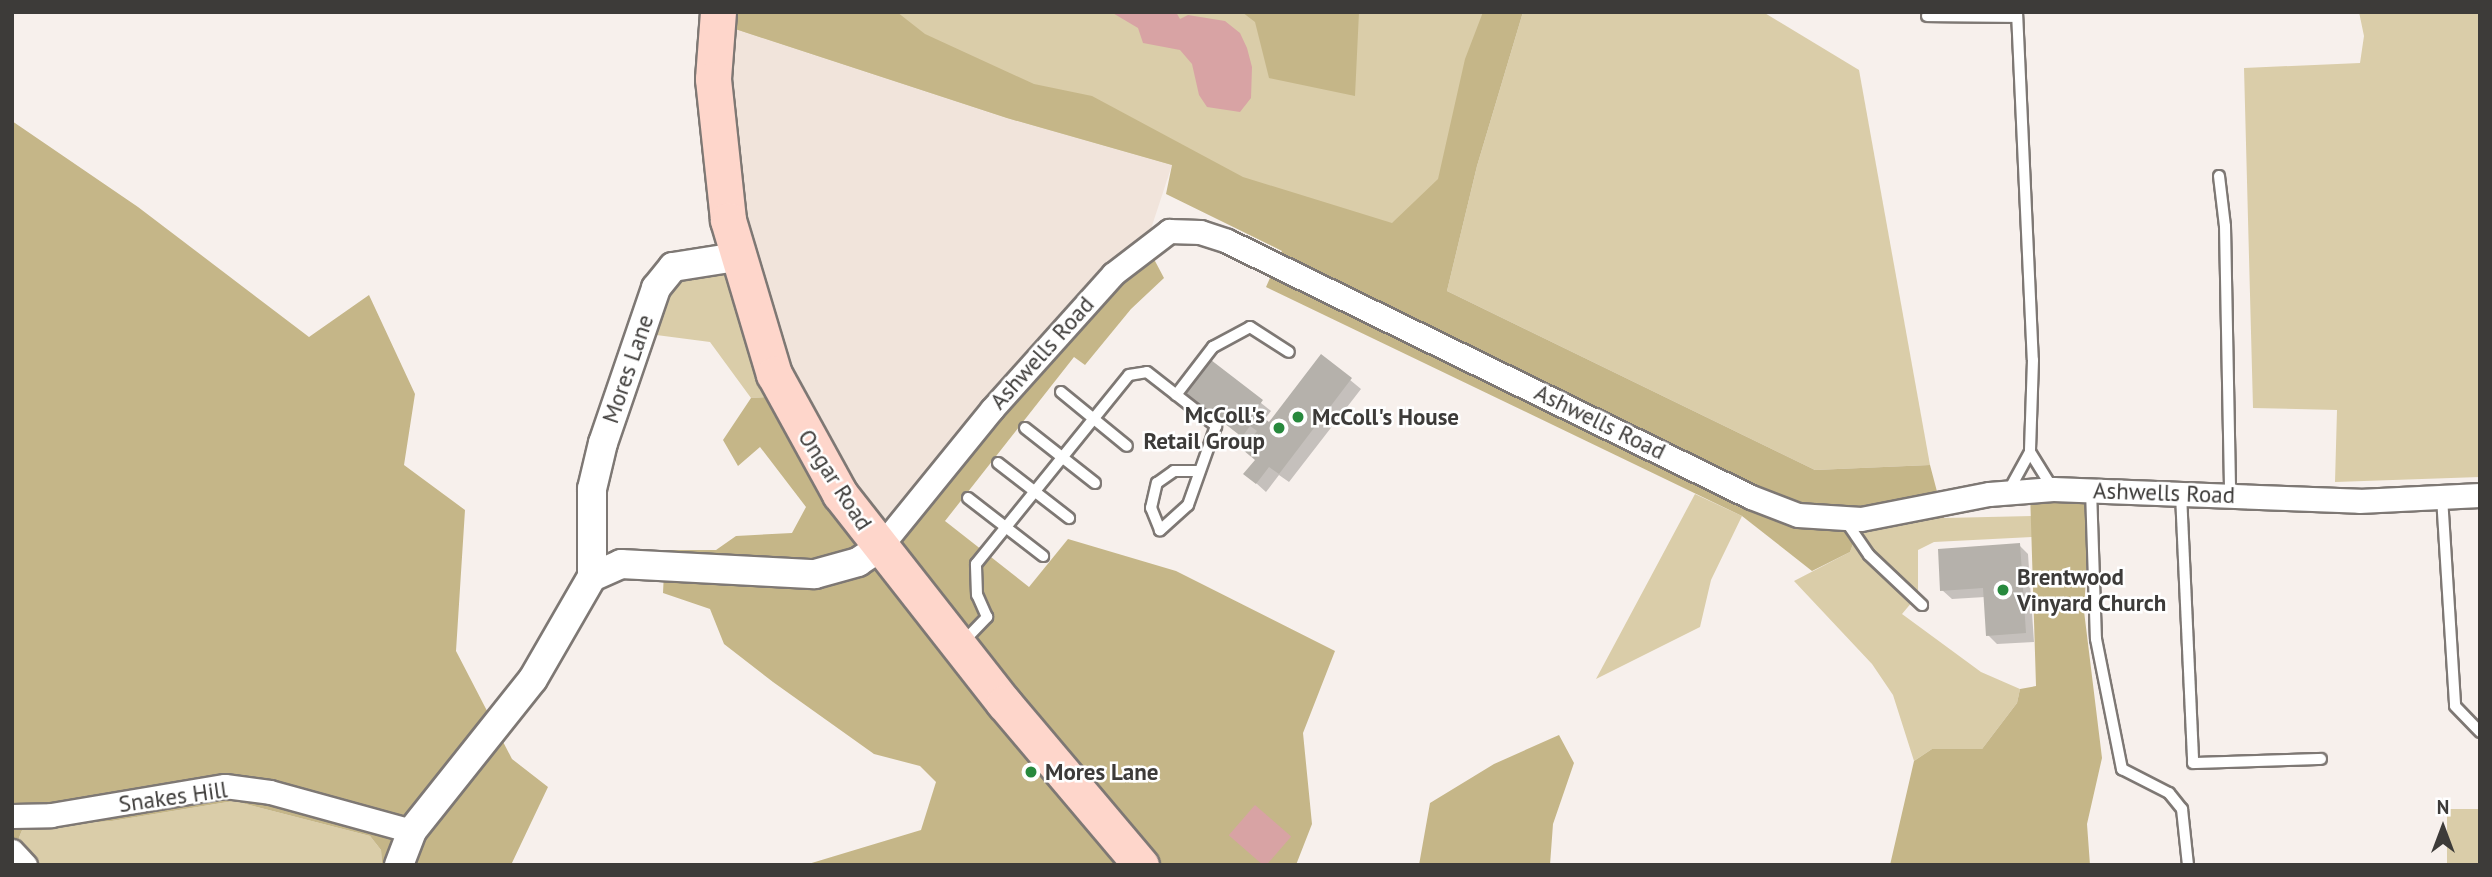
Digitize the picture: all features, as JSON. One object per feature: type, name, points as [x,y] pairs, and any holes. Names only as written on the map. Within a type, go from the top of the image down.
[{"type":"main road","name":"Ongar Road","points":[[718,12],[716,126],[736,257],[774,374],[840,494],[958,646],[1141,865]]},
{"type":"street","name":"Ashwells Road","points":[[880,547],[992,409],[1113,274],[1170,231],[1200,232],[1236,245],[1751,496],[1798,515],[1861,519],[2008,492],[2053,489],[2359,501],[2480,495]]},
{"type":"street","name":"Mores Lane","points":[[592,577],[592,489],[603,443],[656,288],[673,267],[736,257]]},
{"type":"street","points":[[590,541],[621,564]]},
{"type":"street","points":[[400,865],[412,831],[533,679],[592,577],[621,564],[815,574],[858,562],[880,547]]},
{"type":"street","name":"Snakes Hill","points":[[12,816],[64,813],[225,786],[270,792],[412,831]]},
{"type":"street","points":[[12,851],[25,865]]},
{"type":"lane","points":[[1927,16],[2017,14],[2032,347],[2030,452],[2008,492]]},
{"type":"lane","points":[[2219,176],[2225,226],[2230,496]]},
{"type":"lane","points":[[1176,395],[1213,347],[1250,327],[1289,352]]},
{"type":"lane","points":[[958,646],[987,617],[977,595],[976,564],[1004,526],[1129,375],[1147,372],[1216,426],[1188,505],[1160,530],[1151,508],[1157,483],[1174,471],[1199,471]]},
{"type":"lane","points":[[1061,392],[1127,446]]},
{"type":"lane","points":[[1025,428],[1095,483]]},
{"type":"lane","points":[[2030,452],[2053,489]]},
{"type":"lane","points":[[998,463],[1069,518]]},
{"type":"lane","points":[[2091,490],[2096,639],[2122,769],[2169,793],[2182,809],[2188,865]]},
{"type":"lane","points":[[2181,494],[2193,763],[2321,759]]},
{"type":"lane","points":[[2442,497],[2455,706],[2480,732]]},
{"type":"lane","points":[[968,498],[1043,556]]},
{"type":"lane","points":[[1844,518],[1869,555],[1922,605]]},
{"type":"shaded area","points":[[718,12],[1499,12],[1429,282],[1172,165],[1007,118],[717,23]]},
{"type":"shaded area","points":[[718,12],[897,12],[925,34],[1034,84],[1092,96],[1243,177],[1392,223],[1438,179],[1465,59],[1483,12],[1523,12],[1477,166],[1447,291],[1815,470],[1930,465],[1944,518],[1857,533],[1850,552],[1812,571],[1742,516],[1266,287],[1282,251],[1166,194],[1172,165],[1007,118],[717,23]]},
{"type":"shaded area","points":[[1111,12],[1176,12],[1180,19],[1188,15],[1225,21],[1240,33],[1247,48],[1252,67],[1251,98],[1240,112],[1207,107],[1199,95],[1192,64],[1180,50],[1143,43],[1138,28]]},
{"type":"shaded area","points":[[1242,12],[1359,12],[1355,96],[1269,78],[1255,22]]},
{"type":"shaded area","points":[[1523,12],[1763,12],[1859,70],[1930,465],[1815,470],[1447,291],[1477,166]]},
{"type":"shaded area","points":[[2359,12],[2480,12],[2480,477],[2335,482],[2337,410],[2253,408],[2244,68],[2360,63],[2364,36]]},
{"type":"shaded area","points":[[717,23],[1007,118],[1172,165],[1146,244],[898,528],[862,524],[756,322]]},
{"type":"shaded area","points":[[12,121],[138,207],[309,337],[369,295],[415,394],[404,465],[465,510],[456,651],[512,759],[548,787],[511,865],[382,865],[381,850],[370,836],[234,801],[112,821],[23,828],[18,840],[39,865],[12,865]]},
{"type":"shaded area","points":[[1146,244],[1164,278],[1131,309],[1085,365],[1074,357],[945,521],[1029,587],[1068,539],[1176,571],[1335,651],[1303,733],[1312,824],[1296,865],[805,865],[921,830],[936,782],[920,766],[874,754],[773,682],[724,644],[710,609],[663,593],[665,550],[716,550],[736,536],[792,533],[806,507],[760,447],[738,466],[723,440],[751,398],[785,396],[862,524],[898,528]]},
{"type":"shaded area","points":[[736,257],[785,396],[751,398],[710,342],[641,333],[656,288]]},
{"type":"shaded area","points":[[2091,490],[2084,611],[2102,758],[2087,824],[2090,865],[1890,865],[1914,761],[1932,749],[1982,749],[2017,703],[2020,689],[2036,686],[2030,491]]},
{"type":"shaded area","points":[[1695,494],[1742,516],[1711,580],[1700,627],[1596,679]]},
{"type":"shaded area","points":[[2032,516],[2032,537],[1934,542],[1918,550],[1918,595],[1902,614],[1981,672],[2020,689],[2017,703],[1982,749],[1932,749],[1914,761],[1893,695],[1872,664],[1794,581],[1850,552],[1857,533],[1944,518]]},
{"type":"shaded area","points":[[1559,735],[1574,763],[1553,824],[1550,865],[1419,865],[1430,803],[1494,764]]},
{"type":"shaded area","points":[[234,801],[370,836],[381,850],[382,865],[39,865],[18,840],[23,828],[112,821]]},
{"type":"shaded area","points":[[1255,805],[1291,836],[1266,865],[1263,865],[1229,835]]},
{"type":"shaded area","points":[[2447,809],[2480,809],[2480,865],[2447,865]]},
{"type":"building","name":"McColl's House","points":[[1321,354],[1352,378],[1279,474],[1269,467],[1256,484],[1243,474],[1255,460],[1243,450],[1257,431],[1250,426],[1242,437],[1185,393],[1211,360],[1263,400],[1255,411],[1269,422]]},
{"type":"building","name":"Brentwood Vinyard Church","points":[[2020,543],[2026,633],[1986,636],[1983,588],[1940,591],[1938,549]]},
{"type":"place","name":"McColl's House","points":[[1298,417]]},
{"type":"place","name":"McColl's Retail Group","points":[[1279,428]]},
{"type":"place","name":"Brentwood Vinyard Church","points":[[2003,590]]},
{"type":"place","name":"Mores Lane","points":[[1031,772]]}]
